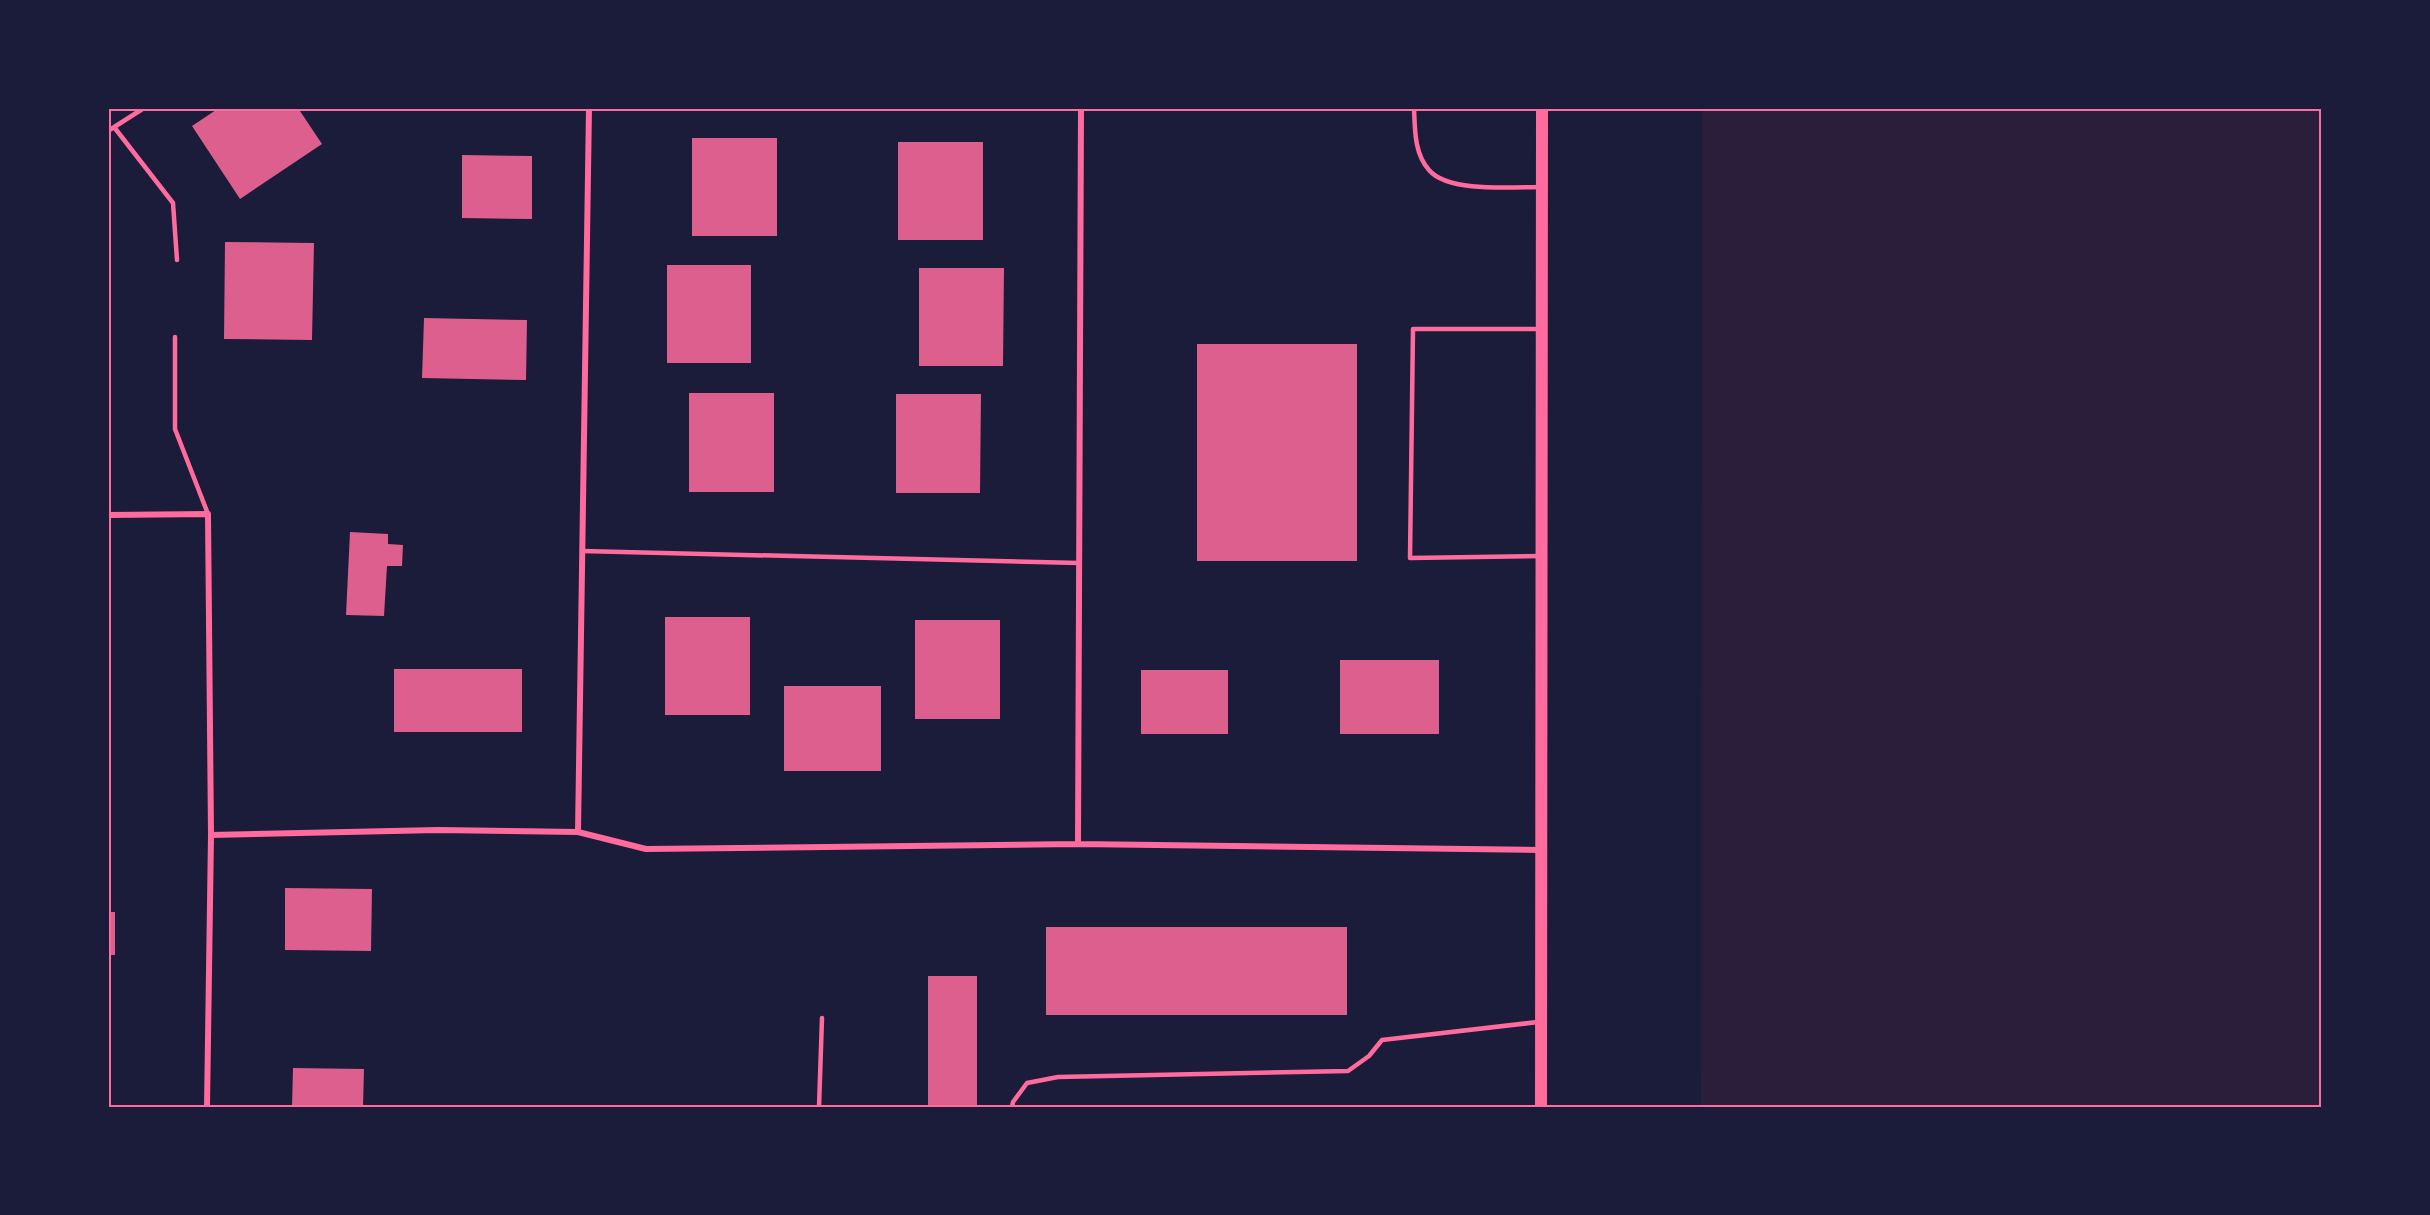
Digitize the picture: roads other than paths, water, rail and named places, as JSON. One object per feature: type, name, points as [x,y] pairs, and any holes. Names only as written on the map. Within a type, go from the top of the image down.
[{"type":"main road","points":[[1541,1107],[1542,108]]},
{"type":"street","points":[[578,832],[589,108]]},
{"type":"street","points":[[1078,844],[1081,108]]},
{"type":"street","points":[[108,515],[208,514],[211,835],[207,1107]]},
{"type":"street","points":[[211,835],[438,830],[578,832],[646,849],[1078,844],[1542,850]]},
{"type":"lane","points":[[108,131],[144,108]]},
{"type":"lane","points":[[1414,108],[1417,147],[1430,173],[1442,180],[1457,184],[1542,187]]},
{"type":"lane","points":[[114,127],[173,203],[177,260]]},
{"type":"lane","points":[[1542,329],[1413,329],[1410,558],[1542,556]]},
{"type":"lane","points":[[175,337],[175,429],[208,514]]},
{"type":"lane","points":[[582,551],[1079,563]]},
{"type":"lane","points":[[819,1107],[822,1018]]},
{"type":"lane","points":[[1012,1107],[1013,1102],[1027,1083],[1058,1077],[1348,1071],[1369,1056],[1382,1040],[1541,1022]]}]
